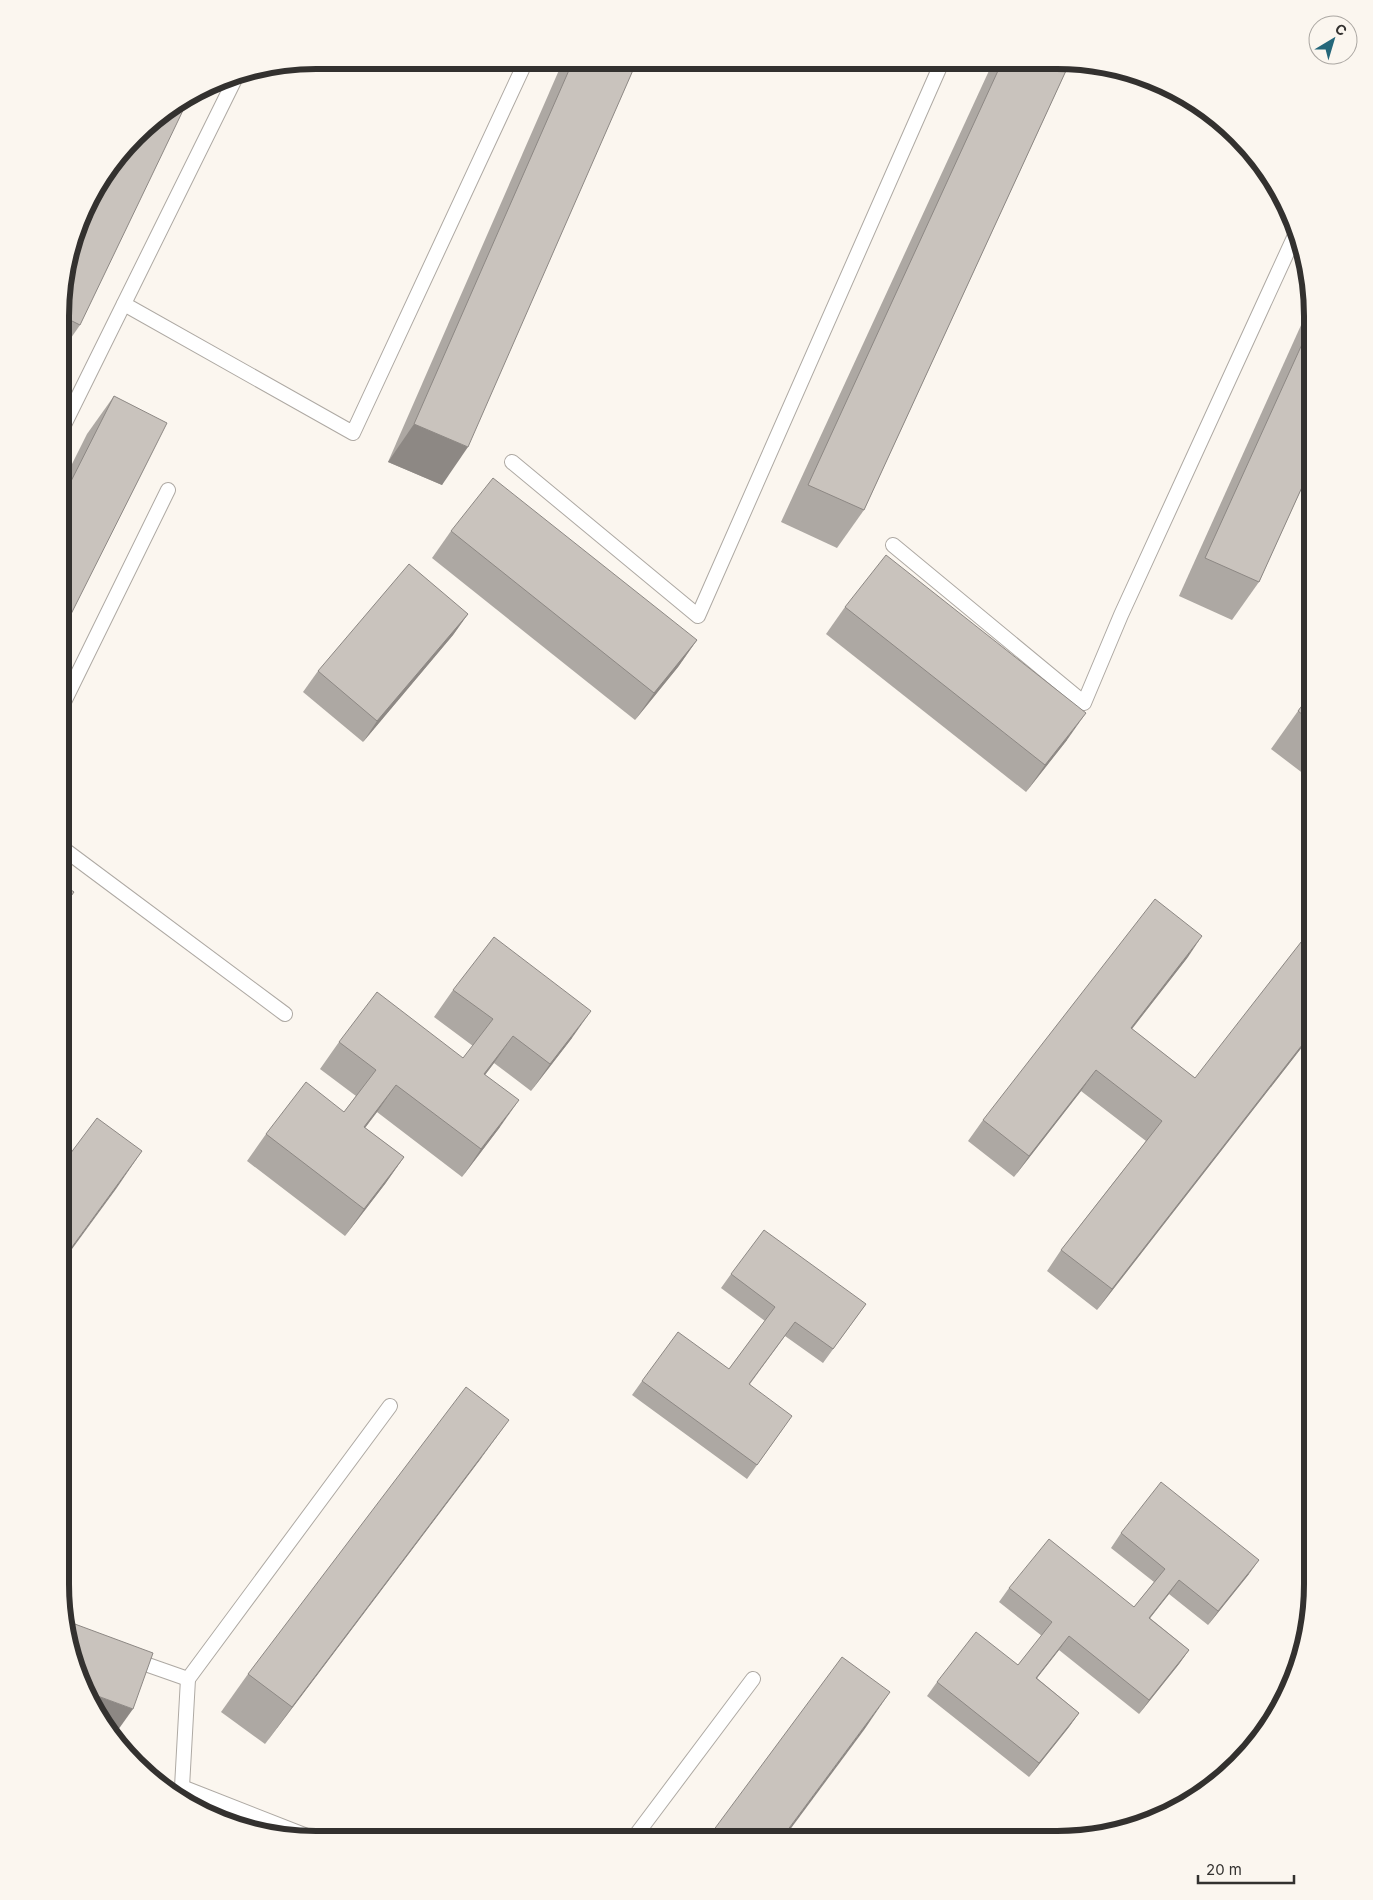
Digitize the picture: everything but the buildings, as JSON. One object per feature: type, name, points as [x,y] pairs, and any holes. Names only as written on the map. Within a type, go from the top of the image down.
[{"type":"lane","points":[[124,304],[353,433],[522,69]]},
{"type":"lane","points":[[512,462],[698,616],[939,69]]},
{"type":"lane","points":[[69,412],[233,83]]},
{"type":"lane","points":[[893,545],[1084,703],[1121,615],[1293,241]]},
{"type":"lane","points":[[69,692],[168,490]]},
{"type":"lane","points":[[69,853],[285,1014]]},
{"type":"lane","points":[[179,1790],[188,1679],[390,1406]]},
{"type":"lane","points":[[118,1654],[188,1679]]},
{"type":"lane","points":[[639,1831],[753,1680]]},
{"type":"lane","points":[[186,1795],[287,1829]]}]
